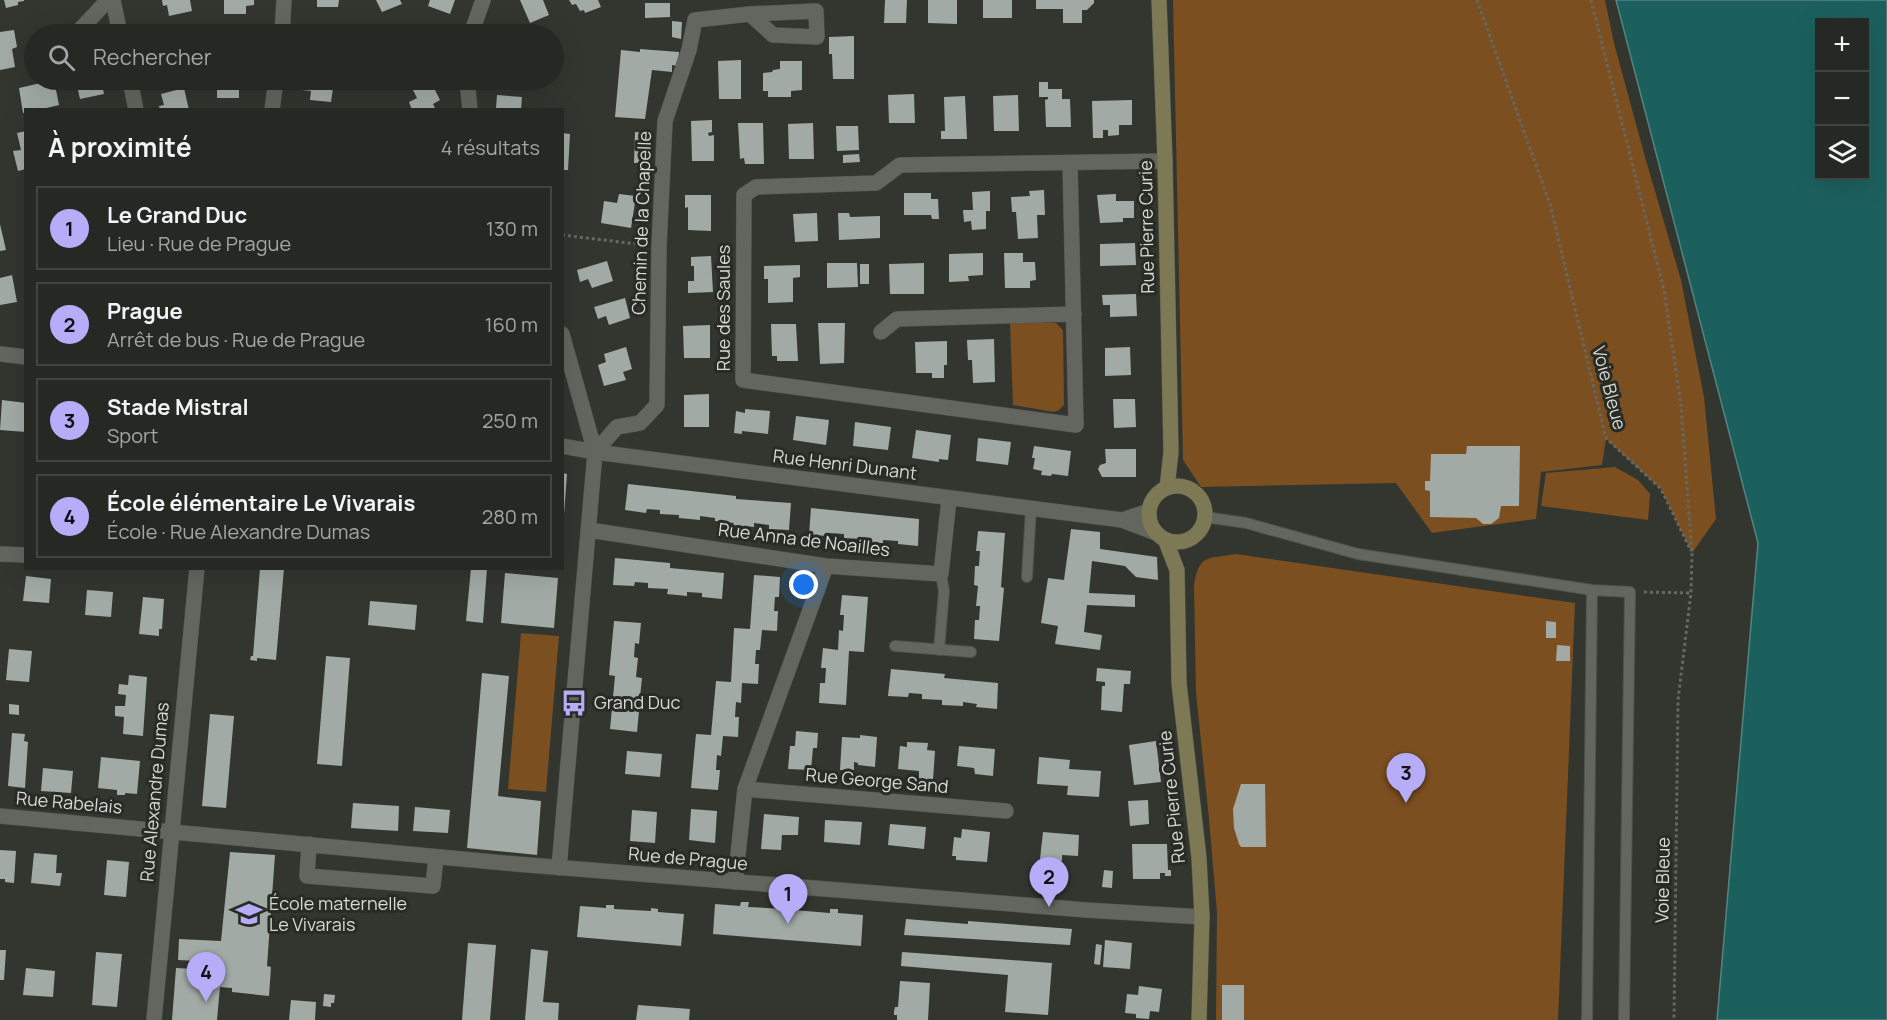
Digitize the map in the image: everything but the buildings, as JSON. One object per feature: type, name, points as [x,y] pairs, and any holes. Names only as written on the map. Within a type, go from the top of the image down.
[{"type":"street","points":[[85,24],[108,0]]},
{"type":"street","points":[[113,0],[118,24]]},
{"type":"street","points":[[283,24],[284,0]]},
{"type":"street","points":[[475,24],[483,0]]},
{"type":"street","name":"Rue Pierre Curie","points":[[1159,0],[1166,161],[1172,452],[1167,488]]},
{"type":"street","name":"Chemin de la Chapelle","points":[[595,452],[617,427],[640,423],[657,405],[658,247],[664,122],[689,50],[695,20],[750,14]]},
{"type":"street","points":[[132,90],[136,108]]},
{"type":"street","points":[[272,108],[275,90]]},
{"type":"street","points":[[468,90],[470,108]]},
{"type":"street","name":"Rue des Saules","points":[[1070,163],[1076,425],[743,380],[744,195],[756,187],[876,183],[900,165],[1166,161]]},
{"type":"street","points":[[881,332],[897,319],[1074,314]]},
{"type":"street","points":[[560,868],[595,452],[564,341]]},
{"type":"street","points":[[0,354],[24,357]]},
{"type":"street","name":"Rue Henri Dunant","points":[[564,446],[949,499],[1122,520],[1161,536]]},
{"type":"street","name":"Rue Pierre Curie","points":[[1172,452],[1186,487]]},
{"type":"street","points":[[1186,487],[1201,499],[1205,517],[1202,526],[1189,539],[1173,542],[1161,536],[1152,526],[1149,511],[1155,497],[1167,488],[1186,487]]},
{"type":"street","points":[[940,574],[949,499]]},
{"type":"street","name":"Rue Henri Dunant","points":[[1122,520],[1149,511]]},
{"type":"street","name":"Rue Anna de Noailles","points":[[589,530],[826,566],[940,574]]},
{"type":"street","name":"Rue Pierre Curie","points":[[1161,536],[1177,570]]},
{"type":"street","name":"Rue Pierre Curie","points":[[1189,539],[1177,570],[1179,683],[1199,858],[1202,917],[1199,1020]]},
{"type":"street","points":[[0,554],[24,555]]},
{"type":"street","points":[[735,882],[745,789],[826,566]]},
{"type":"street","name":"Rue Alexandre Dumas","points":[[154,1020],[197,570]]},
{"type":"street","name":"Rue George Sand","points":[[745,789],[1006,811]]},
{"type":"street","name":"Rue Rabelais","points":[[0,816],[171,831]]},
{"type":"street","name":"Rue de Prague","points":[[171,831],[560,868],[1086,910],[1202,917]]},
{"type":"street","points":[[309,844],[306,876],[433,886],[436,857]]},
{"type":"lane","points":[[1027,577],[1030,508]]},
{"type":"lane","points":[[1205,517],[1246,523],[1358,554],[1592,590],[1630,592],[1624,1020]]},
{"type":"lane","points":[[939,650],[944,591],[940,574]]},
{"type":"lane","points":[[1587,1020],[1592,590]]},
{"type":"lane","points":[[895,646],[971,652]]},
{"type":"path","name":"Voie Bleue","points":[[1477,0],[1550,204],[1606,438],[1662,489],[1692,553],[1691,593],[1678,700],[1674,1020]]},
{"type":"path","points":[[1591,0],[1664,290],[1681,405],[1692,553]]},
{"type":"path","points":[[564,235],[658,247]]},
{"type":"path","points":[[1630,592],[1691,593]]},
{"type":"shaded area","points":[[1173,0],[1605,0],[1614,43],[1681,280],[1704,397],[1716,519],[1692,553],[1661,489],[1606,439],[1602,465],[1541,472],[1536,519],[1432,533],[1396,483],[1201,487],[1183,460]]},
{"type":"shaded area","points":[[1010,323],[1056,323],[1063,330],[1064,405],[1059,410],[1054,412],[1013,405]]},
{"type":"shaded area","points":[[1615,467],[1638,480],[1650,494],[1648,520],[1541,506],[1546,473]]},
{"type":"shaded area","points":[[1236,554],[1575,603],[1558,1020],[1216,1020],[1217,912],[1196,693],[1194,585],[1202,562]]},
{"type":"shaded area","points":[[521,633],[559,636],[546,792],[508,789]]},
{"type":"water","points":[[1616,0],[1887,0],[1887,1020],[1717,1020],[1758,543]]},
{"type":"place","name":"Grand Duc","points":[[574,703]]},
{"type":"place","name":"Stade Mistral","points":[[1406,803]]},
{"type":"place","name":"Prague","points":[[1049,907]]},
{"type":"place","name":"École maternelle Le Vivarais","points":[[249,914]]},
{"type":"place","name":"Le Grand Duc","points":[[788,924]]},
{"type":"place","name":"École élémentaire Le Vivarais","points":[[206,1002]]}]
